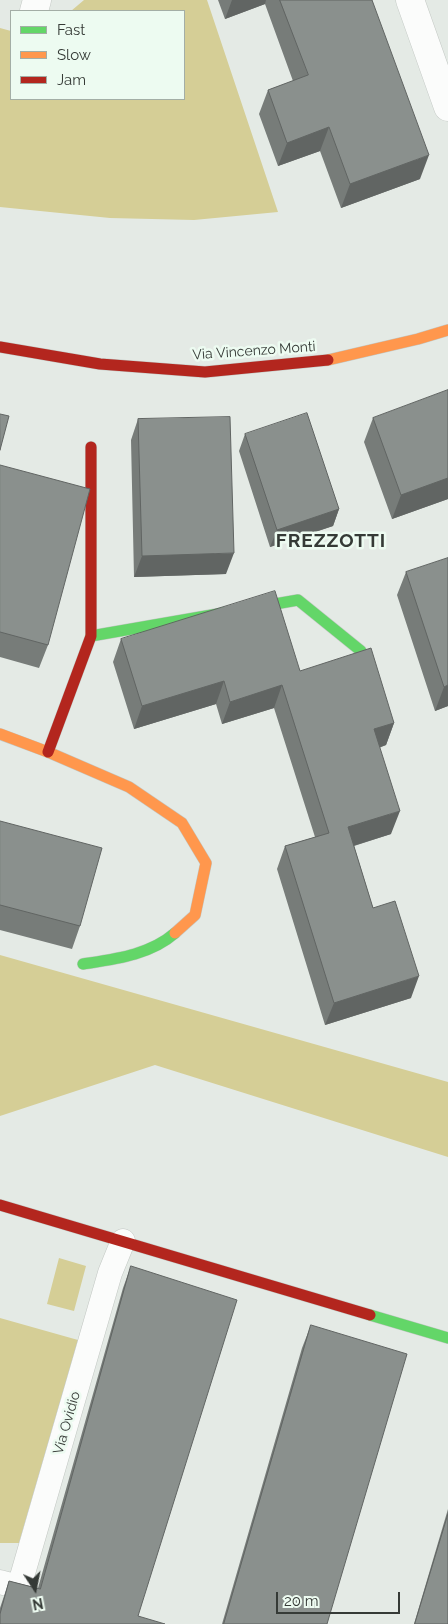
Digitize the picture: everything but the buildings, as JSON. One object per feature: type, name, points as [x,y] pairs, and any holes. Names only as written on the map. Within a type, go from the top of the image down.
[{"type":"street","points":[[410,0],[448,107]]},
{"type":"street","name":"Via Vincenzo Monti","points":[[0,347],[100,364],[205,372],[324,361],[448,330]]},
{"type":"street","points":[[48,752],[91,636],[91,447]]},
{"type":"street","points":[[91,636],[298,600],[361,651]]},
{"type":"street","points":[[0,734],[48,752],[128,787],[182,823],[206,863],[195,916],[166,942],[130,956],[83,964]]},
{"type":"street","points":[[0,1205],[448,1338]]},
{"type":"lane","name":"Via Ovidio","points":[[0,1582],[19,1587],[110,1274],[123,1241]]},
{"type":"shaded area","points":[[84,0],[207,0],[278,212],[194,220],[110,218],[0,207],[0,28],[10,31],[10,100],[185,100],[185,10],[72,10]]},
{"type":"shaded area","points":[[0,955],[448,1082],[448,1157],[155,1065],[0,1116]]},
{"type":"shaded area","points":[[59,1258],[86,1266],[74,1311],[47,1304]]},
{"type":"shaded area","points":[[0,1318],[78,1340],[19,1543],[0,1543]]},
{"type":"traffic: fast","points":[[91,636],[298,600],[361,651]]},
{"type":"traffic: fast","points":[[83,964],[132,955],[155,946],[175,933]]},
{"type":"traffic: fast","points":[[370,1315],[448,1338]]},
{"type":"traffic: slow","points":[[328,360],[448,330]]},
{"type":"traffic: slow","points":[[0,734],[48,752],[129,787],[182,823],[206,863],[195,915],[175,933]]},
{"type":"traffic: jam","points":[[0,347],[100,364],[205,372],[328,360]]},
{"type":"traffic: jam","points":[[48,752],[91,636],[91,447]]},
{"type":"traffic: jam","points":[[0,1205],[370,1315]]},
{"type":"district","name":"FREZZOTTI","points":[[331,541]]}]
